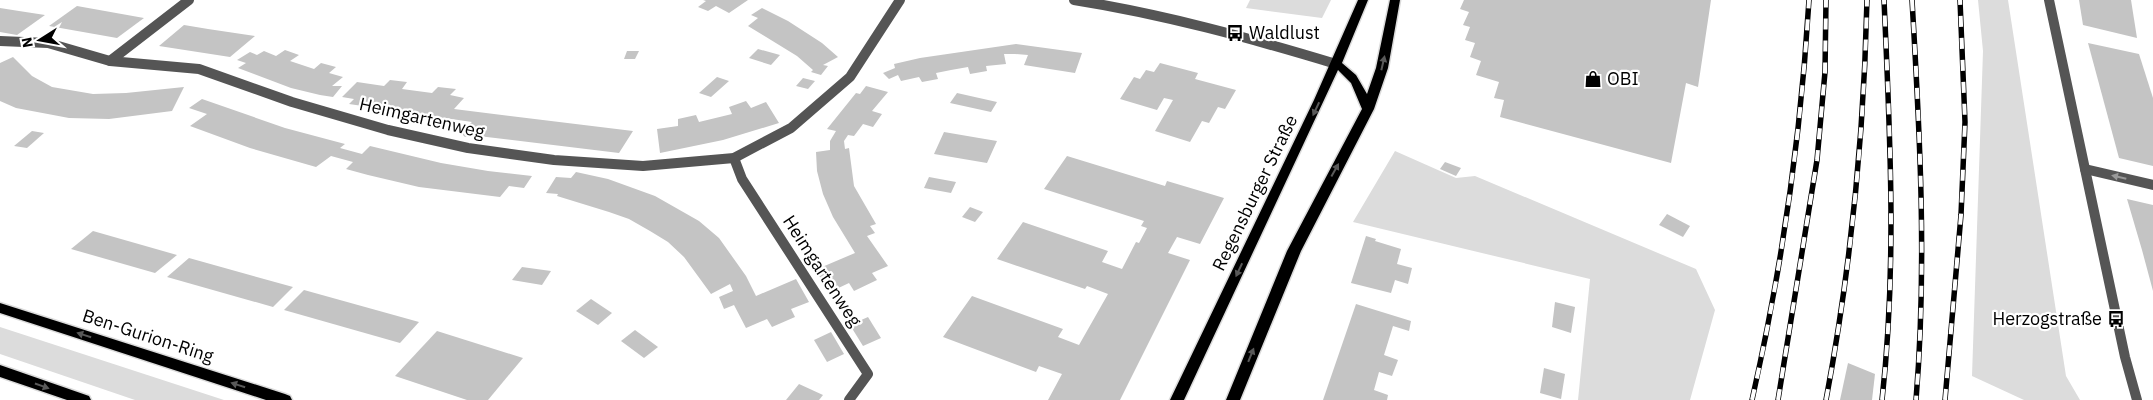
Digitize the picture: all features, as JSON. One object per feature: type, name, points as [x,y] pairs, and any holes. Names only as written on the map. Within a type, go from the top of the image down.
[{"type":"main road","name":"Regensburger Straße","points":[[1177,400],[1336,64],[1363,0]]},
{"type":"main road","points":[[1233,400],[1294,251],[1368,109],[1382,68],[1395,0]]},
{"type":"main road","points":[[1336,64],[1349,72],[1354,78],[1368,109]]},
{"type":"main road","name":"Ben-Gurion-Ring","points":[[0,308],[285,400]]},
{"type":"main road","points":[[0,371],[84,400]]},
{"type":"street","points":[[110,61],[189,0]]},
{"type":"street","name":"Heimgartenweg","points":[[0,41],[48,43],[110,61],[199,69],[292,102],[388,130],[468,148],[554,160],[643,166],[734,158],[791,128],[850,77],[900,0]]},
{"type":"street","points":[[1074,0],[1138,11],[1235,32],[1336,64]]},
{"type":"street","points":[[2049,0],[2059,55],[2124,357],[2136,400]]},
{"type":"street","name":"Heimgartenweg","points":[[734,158],[742,179],[868,374],[849,400]]},
{"type":"street","points":[[2085,169],[2153,186]]},
{"type":"shaded area","points":[[1250,0],[1331,0],[1322,18],[1246,8]]},
{"type":"shaded area","points":[[1978,0],[2008,0],[2066,376],[2080,400],[2024,400],[1972,376],[1983,51]]},
{"type":"shaded area","points":[[1395,151],[1456,178],[1475,176],[1696,269],[1715,310],[1690,400],[1578,400],[1590,279],[1353,222]]},
{"type":"shaded area","points":[[0,327],[224,400],[135,400],[0,354]]},
{"type":"building","points":[[703,0],[748,0],[729,13],[716,6],[708,11],[698,7],[706,1]]},
{"type":"building","name":"OBI","points":[[1464,0],[1711,0],[1698,87],[1686,83],[1671,163],[1500,117],[1504,100],[1494,98],[1499,82],[1476,75],[1481,61],[1470,57],[1475,43],[1465,40],[1470,27],[1463,25],[1469,12],[1460,9]]},
{"type":"building","points":[[2079,0],[2131,0],[2137,38],[2083,25]]},
{"type":"building","points":[[77,6],[144,18],[117,38],[49,26]]},
{"type":"building","points":[[0,8],[45,15],[17,35],[0,32]]},
{"type":"building","points":[[762,8],[788,21],[822,43],[838,57],[823,65],[828,66],[821,75],[811,72],[813,70],[797,56],[748,26],[758,18],[751,15]]},
{"type":"building","points":[[184,25],[255,36],[230,57],[159,46]]},
{"type":"building","points":[[2088,43],[2139,54],[2153,98],[2153,166],[2119,158]]},
{"type":"building","points":[[1016,44],[1082,53],[1075,73],[1024,65],[1028,55],[1004,54],[1006,64],[986,66],[987,71],[970,74],[968,67],[936,73],[938,79],[922,82],[919,77],[901,81],[898,75],[889,79],[883,73],[895,68],[894,64],[920,58]]},
{"type":"building","points":[[758,49],[780,55],[771,65],[749,58]]},
{"type":"building","points":[[285,50],[299,55],[290,61],[314,69],[321,63],[336,67],[329,73],[343,77],[332,86],[342,86],[333,97],[320,95],[291,88],[238,68],[246,63],[237,60],[250,52],[257,55],[264,51],[276,56]]},
{"type":"building","points":[[627,51],[639,51],[635,59],[624,59]]},
{"type":"building","points":[[13,57],[32,76],[52,87],[93,94],[126,93],[184,87],[172,111],[109,119],[69,118],[16,108],[0,101],[0,63]]},
{"type":"building","points":[[1160,63],[1198,73],[1195,79],[1236,90],[1225,109],[1218,107],[1209,123],[1202,121],[1190,142],[1155,131],[1173,100],[1164,98],[1157,110],[1120,99],[1134,77],[1140,79],[1146,70],[1154,72]]},
{"type":"building","points":[[717,77],[729,81],[711,97],[699,93]]},
{"type":"building","points":[[803,78],[815,81],[808,89],[796,86]]},
{"type":"building","points":[[390,80],[407,82],[402,89],[432,93],[438,87],[456,89],[450,95],[464,98],[454,109],[633,131],[619,153],[470,135],[465,137],[461,131],[472,122],[349,104],[354,99],[342,97],[357,82],[384,86]]},
{"type":"building","points":[[866,86],[888,92],[872,111],[882,114],[873,127],[863,124],[854,136],[848,135],[844,141],[845,149],[849,148],[854,186],[876,224],[870,226],[875,233],[867,236],[888,266],[872,273],[877,280],[854,291],[849,283],[830,292],[815,270],[855,253],[833,217],[823,194],[817,171],[816,152],[830,150],[830,141],[836,131],[827,129],[856,93],[860,94]]},
{"type":"building","points":[[957,93],[997,102],[991,112],[950,103]]},
{"type":"building","points":[[202,99],[285,128],[345,144],[340,148],[362,154],[370,146],[441,163],[532,176],[524,188],[509,186],[500,197],[419,187],[368,175],[346,169],[353,162],[331,156],[316,167],[250,148],[190,126],[207,114],[189,108]]},
{"type":"building","points":[[746,101],[751,108],[766,102],[779,123],[723,140],[660,153],[657,129],[678,126],[678,119],[696,115],[699,122],[732,114],[729,107]]},
{"type":"building","points":[[32,131],[44,133],[27,148],[14,146]]},
{"type":"building","points":[[944,132],[997,141],[987,163],[934,154]]},
{"type":"building","points":[[1067,156],[1165,186],[1167,181],[1224,198],[1200,244],[1177,237],[1168,253],[1190,260],[1120,400],[1048,400],[1062,374],[1039,366],[1036,372],[943,337],[972,296],[1063,329],[1058,337],[1079,345],[1108,294],[1087,286],[1085,289],[997,259],[1023,222],[1108,251],[1102,262],[1122,269],[1136,242],[1139,243],[1147,228],[1141,226],[1144,221],[1044,189]]},
{"type":"building","points":[[1445,162],[1461,168],[1456,176],[1440,169]]},
{"type":"building","points":[[576,172],[608,179],[655,196],[699,221],[719,238],[746,276],[756,296],[796,279],[809,302],[791,309],[795,317],[772,327],[767,319],[746,328],[734,305],[724,309],[719,297],[733,291],[730,284],[711,294],[684,257],[668,242],[629,219],[557,196],[558,194],[546,193],[556,177],[571,178]]},
{"type":"building","points":[[929,177],[956,182],[951,193],[924,188]]},
{"type":"building","points":[[2127,199],[2153,205],[2153,291],[2142,250]]},
{"type":"building","points":[[970,207],[983,212],[975,222],[962,217]]},
{"type":"building","points":[[1667,214],[1690,226],[1683,237],[1659,225]]},
{"type":"building","points":[[93,231],[177,255],[155,273],[71,249]]},
{"type":"building","points":[[1366,236],[1376,239],[1375,241],[1401,249],[1397,264],[1412,268],[1408,284],[1395,280],[1391,293],[1351,283]]},
{"type":"building","points":[[189,258],[293,287],[273,307],[167,277]]},
{"type":"building","points":[[522,267],[551,271],[542,285],[512,280]]},
{"type":"building","points":[[304,290],[419,322],[400,343],[284,310]]},
{"type":"building","points":[[591,299],[612,313],[598,325],[576,311]]},
{"type":"building","points":[[1555,302],[1575,307],[1571,333],[1552,327]]},
{"type":"building","points":[[1356,304],[1411,321],[1409,331],[1393,326],[1384,355],[1398,360],[1392,376],[1379,372],[1374,390],[1388,395],[1387,400],[1323,400]]},
{"type":"building","points":[[868,317],[881,338],[863,346],[850,325]]},
{"type":"building","points":[[635,330],[658,347],[644,358],[621,341]]},
{"type":"building","points":[[437,331],[523,358],[488,400],[467,400],[395,376]]},
{"type":"building","points":[[831,332],[844,354],[827,362],[814,340]]},
{"type":"building","points":[[1848,363],[1875,374],[1872,400],[1840,400]]},
{"type":"building","points":[[1544,368],[1565,374],[1561,399],[1540,393]]},
{"type":"building","points":[[799,384],[823,395],[819,400],[786,400]]},
{"type":"railway","points":[[1752,400],[1763,350],[1789,201],[1801,101],[1809,0]]},
{"type":"railway","points":[[1778,400],[1817,160],[1825,72],[1826,0]]},
{"type":"railway","points":[[1826,400],[1843,300],[1855,201],[1863,101],[1867,0]]},
{"type":"railway","points":[[1882,400],[1887,350],[1891,250],[1890,150],[1884,0]]},
{"type":"railway","points":[[1912,0],[1918,100],[1922,250],[1916,400]]},
{"type":"railway","points":[[1945,400],[1961,215],[1965,122],[1960,0]]},
{"type":"place","name":"Waldlust","points":[[1235,33]]},
{"type":"place","name":"OBI","points":[[1593,79]]},
{"type":"place","name":"Herzogstraße","points":[[2116,319]]}]
